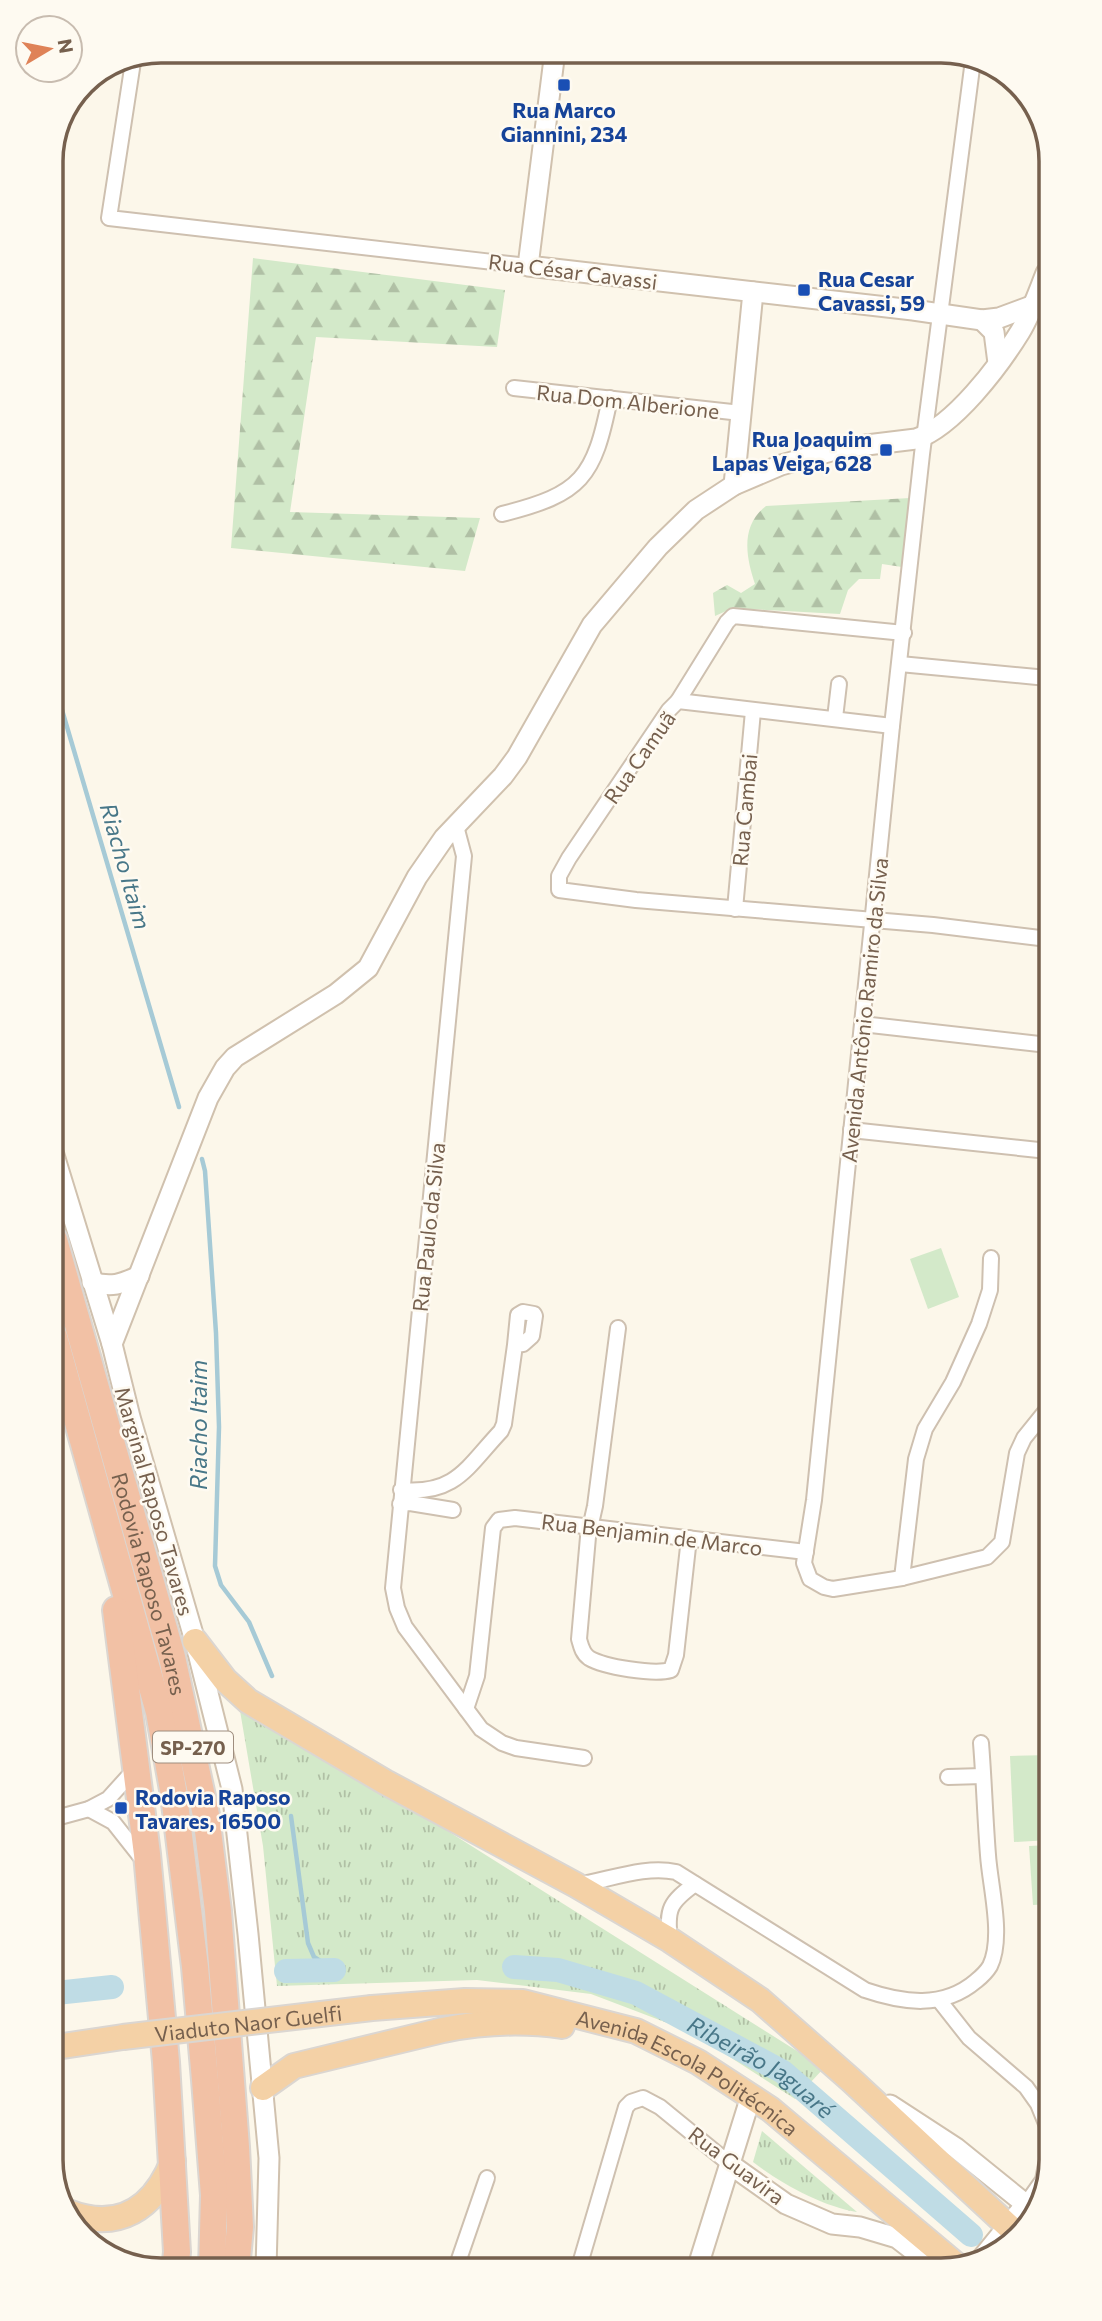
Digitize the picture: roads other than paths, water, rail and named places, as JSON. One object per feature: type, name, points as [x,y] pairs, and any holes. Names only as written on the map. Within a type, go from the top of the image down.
[{"type":"highway","name":"Rodovia Raposo Tavares","points":[[63,1272],[172,1657],[206,1815],[218,1911],[236,2147],[240,2227],[237,2258]]},
{"type":"highway","name":"Rodovia Raposo Tavares","points":[[63,1367],[159,1712],[174,1795],[195,1967],[205,2080],[214,2195],[212,2258]]},
{"type":"highway","points":[[95,1477],[120,1635],[148,1867],[173,2161],[177,2258]]},
{"type":"highway","points":[[195,1641],[225,1680],[248,1701],[385,1782],[576,1885],[670,1940],[760,2000],[976,2193],[1018,2221]]},
{"type":"highway","name":"Avenida Escola Politécnica","points":[[372,2008],[464,2001],[523,2002],[636,2031],[698,2062],[770,2109],[947,2257]]},
{"type":"highway","name":"Viaduto Naor Guelfi","points":[[63,2046],[372,2008]]},
{"type":"highway","points":[[263,2088],[294,2066],[466,2026],[530,2021],[598,2033],[636,2031]]},
{"type":"highway","points":[[82,2218],[98,2220],[130,2215],[152,2199],[173,2161]]},
{"type":"main road","points":[[528,266],[553,63]]},
{"type":"main road","name":"Rua César Cavassi","points":[[528,266],[982,320],[999,318],[1034,305]]},
{"type":"main road","points":[[734,485],[753,292]]},
{"type":"main road","points":[[112,1344],[208,1098],[225,1068],[235,1057],[336,994],[368,968],[417,877],[444,838],[503,776],[517,757],[592,625],[677,526],[714,497],[765,470],[842,448],[926,436],[959,408],[998,363],[1020,332],[1039,292]]},
{"type":"main road","points":[[982,320],[994,332],[998,363]]},
{"type":"main road","points":[[738,451],[748,467],[765,470]]},
{"type":"main road","name":"Marginal Raposo Tavares","points":[[63,1186],[112,1344],[130,1417],[195,1641],[232,1789],[269,2158],[266,2258]]},
{"type":"main road","points":[[92,1282],[111,1286],[139,1276]]},
{"type":"main road","points":[[701,2258],[751,2096]]},
{"type":"main road","name":"Rua Guavira","points":[[731,2165],[786,2204],[832,2224],[860,2227],[897,2238],[923,2258]]},
{"type":"street","name":"Rua César Cavassi","points":[[132,67],[109,218],[528,266]]},
{"type":"street","name":"Avenida Antônio Ramiro da Silva","points":[[902,1578],[833,1589],[813,1582],[804,1563],[814,1500],[892,726],[939,313],[972,68]]},
{"type":"street","name":"Rua Dom Alberione","points":[[514,388],[741,413]]},
{"type":"street","points":[[502,514],[554,498],[580,481],[601,443],[610,398]]},
{"type":"street","points":[[678,701],[733,616],[904,633]]},
{"type":"street","points":[[900,664],[1039,677]]},
{"type":"street","points":[[835,718],[839,684]]},
{"type":"street","name":"Rua Camuã","points":[[735,909],[559,890],[559,876],[569,858],[669,710],[678,701],[892,726]]},
{"type":"street","name":"Rua Cambai","points":[[735,909],[753,711]]},
{"type":"street","name":"Rua Paulo da Silva","points":[[456,826],[464,856],[393,1588],[405,1627],[481,1729],[502,1744],[516,1748],[584,1758]]},
{"type":"street","points":[[735,909],[1039,938]]},
{"type":"street","points":[[862,1024],[1039,1044]]},
{"type":"street","points":[[851,1130],[1039,1150]]},
{"type":"street","points":[[991,1258],[990,1290],[979,1324],[953,1382],[925,1429],[916,1460],[902,1578],[987,1557],[1002,1542],[1017,1453],[1024,1438],[1039,1419]]},
{"type":"street","points":[[618,1328],[588,1537],[580,1632],[580,1646],[587,1656],[592,1660],[637,1670],[671,1670],[689,1538]]},
{"type":"street","points":[[401,1497],[446,1486],[457,1479],[501,1431],[514,1345]]},
{"type":"street","points":[[401,1497],[410,1503],[453,1510]]},
{"type":"street","name":"Rua Benjamin de Marco","points":[[466,1709],[477,1676],[493,1528],[499,1520],[515,1518],[806,1552]]},
{"type":"street","points":[[576,1885],[649,1869],[676,1871],[865,1990],[892,1999],[939,2000],[964,1991],[980,1978],[990,1967],[994,1950],[995,1924],[981,1743]]},
{"type":"street","points":[[63,1816],[89,1809],[108,1799],[137,1766]]},
{"type":"street","points":[[948,1777],[983,1776]]},
{"type":"street","points":[[89,1809],[113,1822],[148,1867]]},
{"type":"street","points":[[670,1940],[668,1923],[672,1904],[695,1884]]},
{"type":"street","points":[[939,2000],[969,2038],[1026,2087],[1039,2106]]},
{"type":"street","name":"Rua Guavira","points":[[582,2258],[626,2108],[631,2102],[643,2098],[660,2106],[731,2165]]},
{"type":"street","points":[[459,2258],[487,2178]]},
{"type":"waterway","name":"Riacho Itaim","points":[[63,713],[179,1107]]},
{"type":"waterway","name":"Riacho Itaim","points":[[202,1159],[216,1333],[219,1427],[215,1566],[221,1585],[249,1622],[272,1676]]},
{"type":"waterway","name":"Riacho Itaim","points":[[291,1816],[308,1943],[314,1957],[334,1970]]},
{"type":"waterway","name":"Ribeirão Jaguaré","points":[[514,1967],[558,1970],[636,1993],[783,2072],[971,2235]]},
{"type":"waterway","name":"Ribeirão Jaguaré","points":[[286,1971],[334,1970]]},
{"type":"waterway","name":"Ribeirão Jaguaré","points":[[63,1992],[112,1987]]},
{"type":"place","name":"Rua Marco Giannini, 234","points":[[564,85]]},
{"type":"place","name":"Rua Cesar Cavassi, 59","points":[[804,290]]},
{"type":"place","name":"Rua Joaquim Lapas Veiga, 628","points":[[886,450]]},
{"type":"place","name":"Rodovia Raposo Tavares, 16500","points":[[121,1808]]}]
